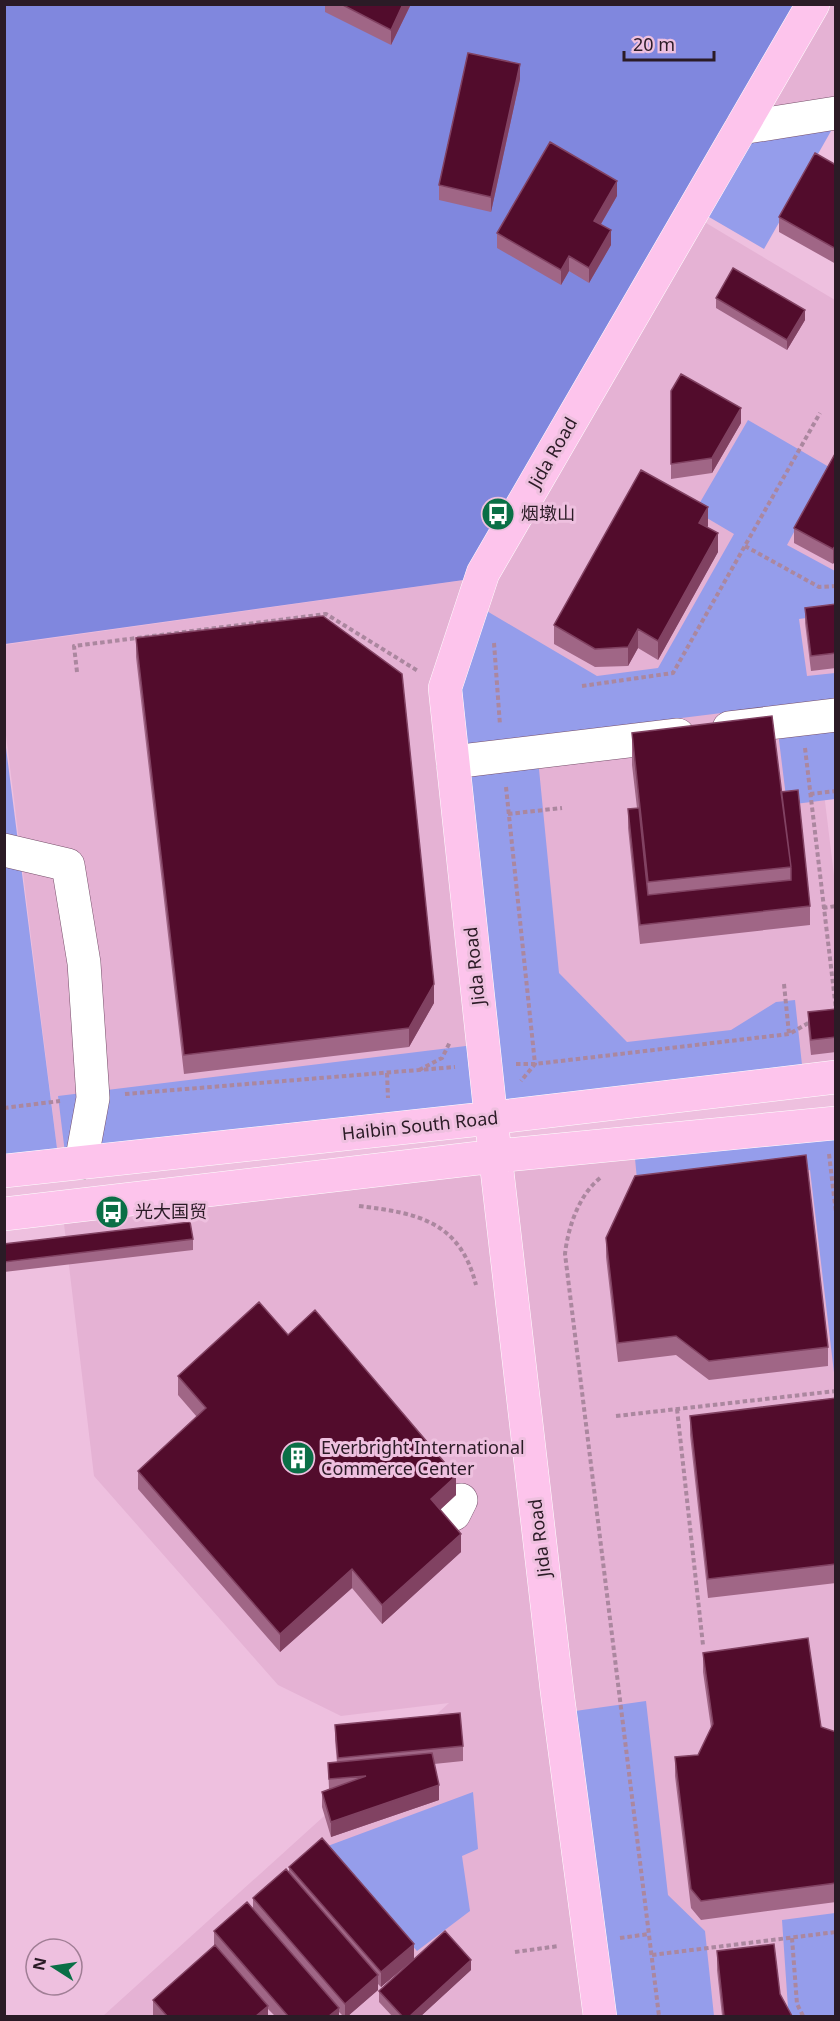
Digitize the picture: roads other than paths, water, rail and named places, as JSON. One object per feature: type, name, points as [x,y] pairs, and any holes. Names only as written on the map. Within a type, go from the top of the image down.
[{"type":"main road","name":"Jida Road","points":[[600,2016],[557,1691],[491,1118],[445,688],[483,573],[813,4]]},
{"type":"main road","name":"Haibin South Road","points":[[4,1171],[491,1118],[836,1077]]},
{"type":"main road","name":"Haibin South Road","points":[[4,1214],[496,1156],[831,1123]]},
{"type":"lane","points":[[741,128],[836,113]]},
{"type":"lane","points":[[453,762],[836,715]]},
{"type":"lane","points":[[4,850],[68,865],[84,963],[93,1098],[81,1163]]},
{"type":"place","name":"烟墩山","points":[[498,514]]},
{"type":"place","name":"光大国贸","points":[[112,1212]]},
{"type":"place","name":"Everbright International Commerce Center","points":[[298,1458]]}]
